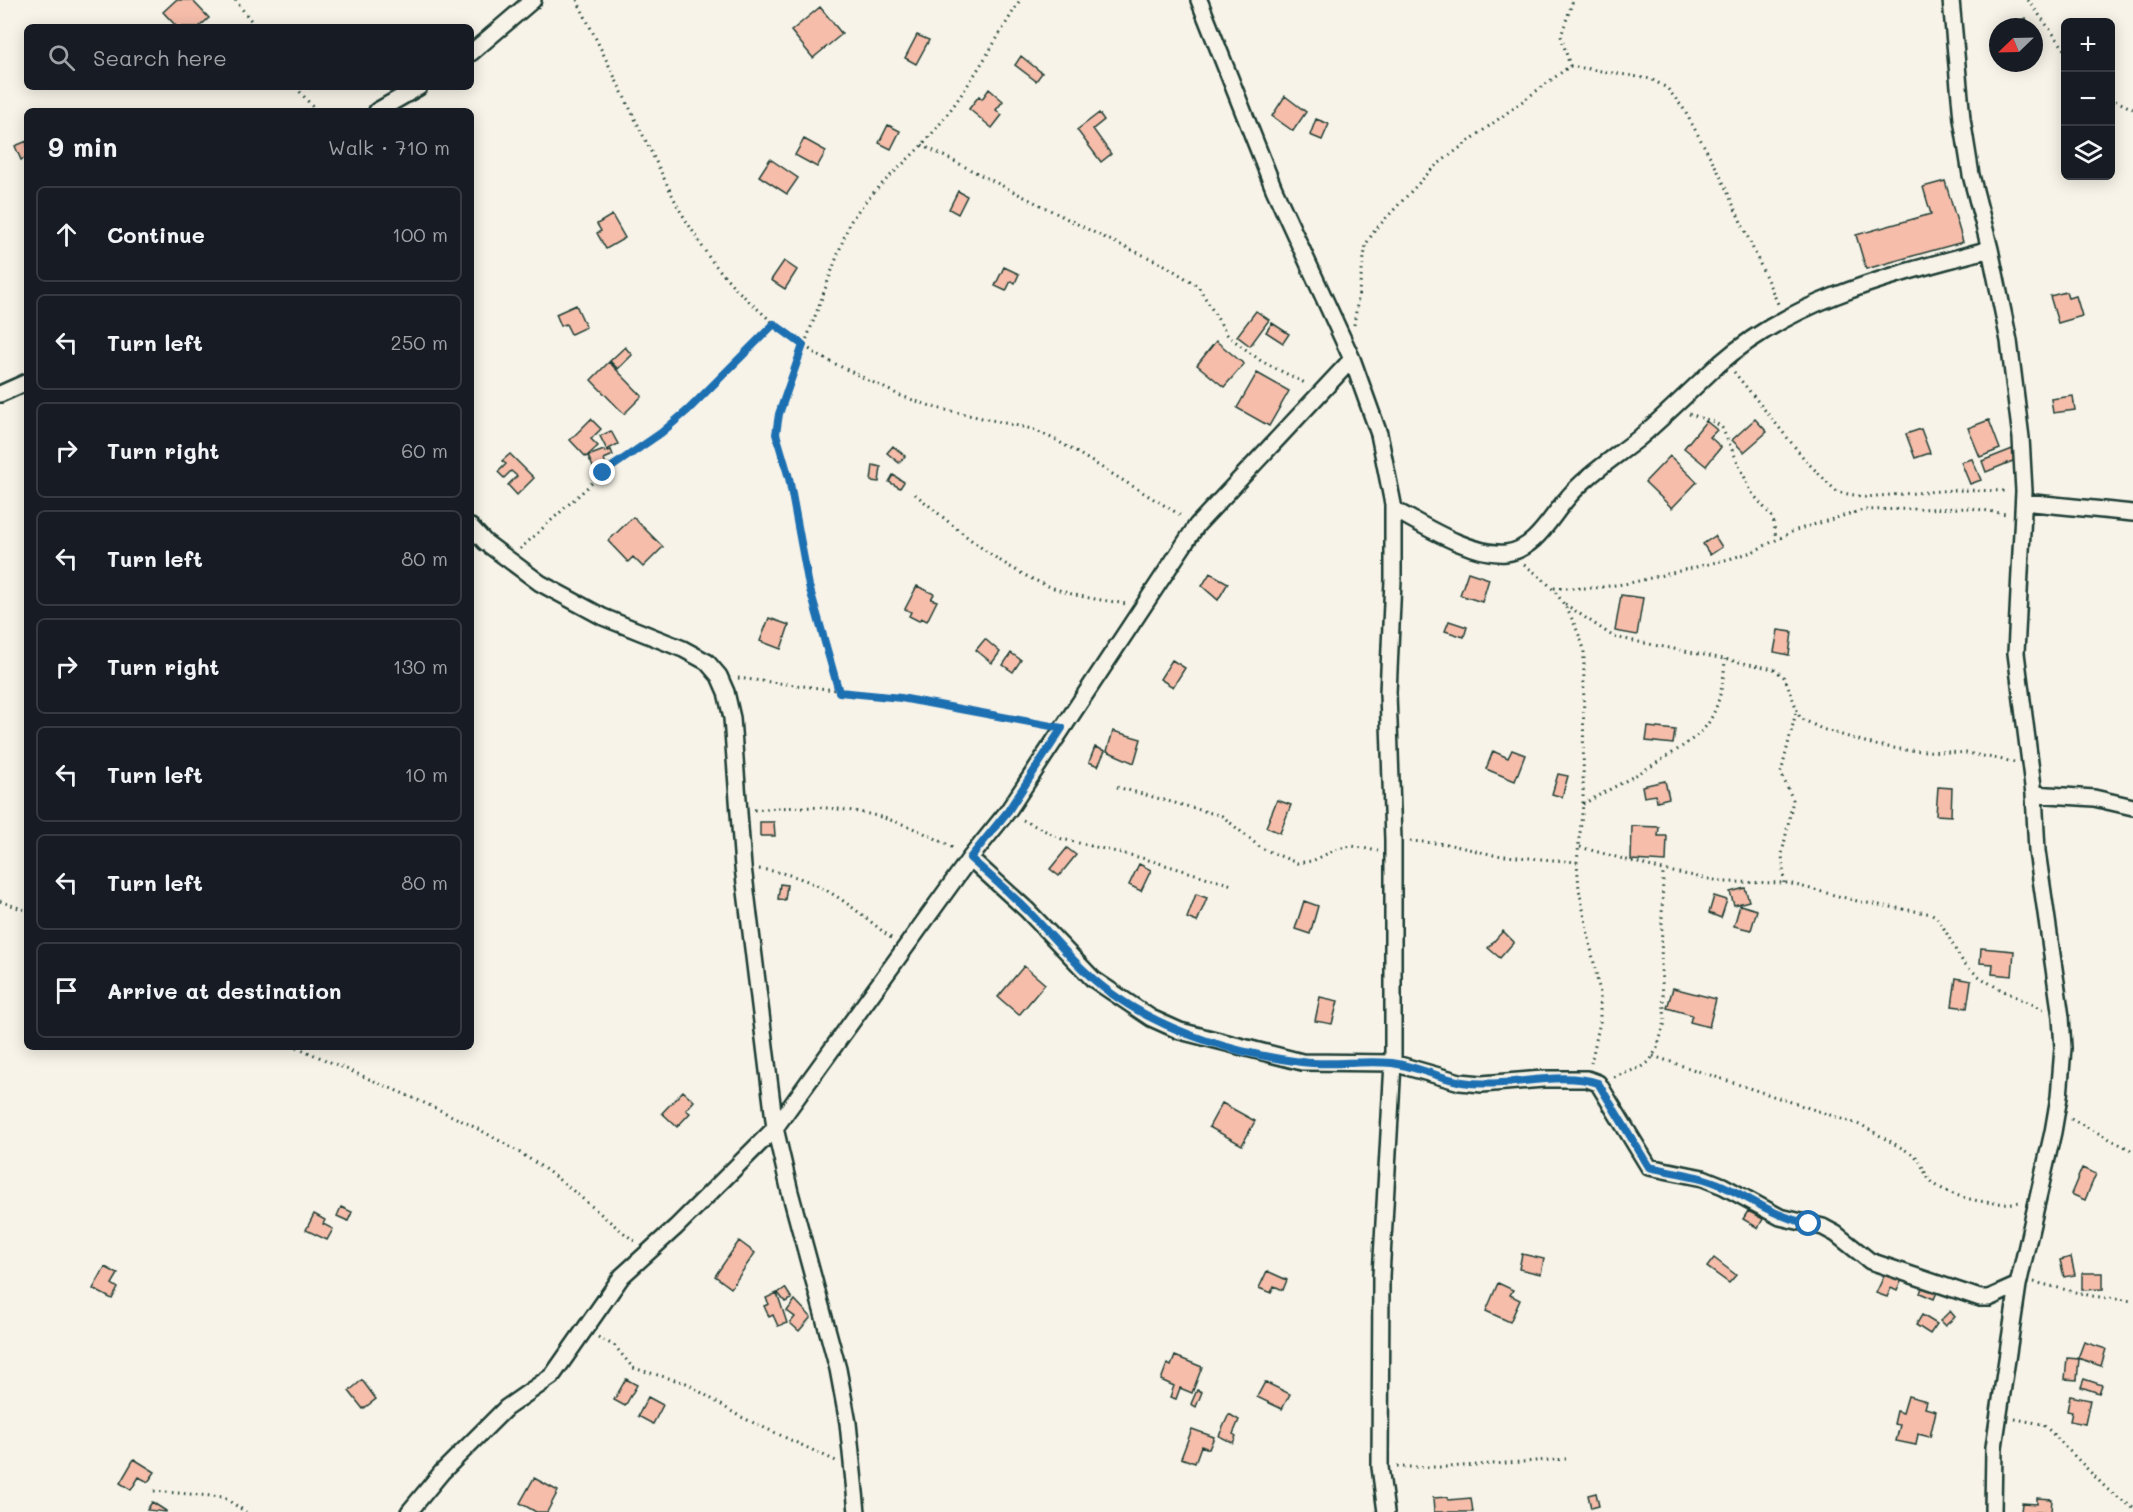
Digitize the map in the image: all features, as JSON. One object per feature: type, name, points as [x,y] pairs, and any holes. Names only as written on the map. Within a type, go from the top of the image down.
[{"type":"street","points":[[474,50],[533,0]]},
{"type":"street","points":[[1199,0],[1274,189],[1349,352],[1379,434],[1393,509],[1388,693],[1393,847],[1393,1063],[1381,1276],[1380,1467],[1386,1512]]},
{"type":"street","points":[[1951,0],[1962,119],[1971,175],[1990,249],[2009,341],[2024,503],[2016,653],[2034,794],[2037,851],[2061,1017],[2063,1048],[2057,1110],[2019,1282],[1994,1447],[1993,1512]]},
{"type":"street","points":[[382,108],[414,90]]},
{"type":"street","points":[[1393,509],[1445,537],[1484,550],[1506,553],[1523,548],[1533,541],[1574,491],[1673,409],[1724,361],[1785,318],[1815,303],[1866,283],[1990,249]]},
{"type":"street","points":[[409,1512],[442,1472],[506,1408],[552,1376],[568,1357],[582,1332],[622,1276],[775,1128],[970,858],[1008,811],[1197,525],[1322,391],[1349,352]]},
{"type":"street","points":[[0,394],[24,383]]},
{"type":"street","points":[[2024,503],[2133,513]]},
{"type":"street","points":[[474,530],[508,560],[540,583],[603,617],[683,649],[707,662],[719,676],[726,692],[732,718],[737,811],[775,1128],[838,1369],[853,1466],[857,1512]]},
{"type":"street","points":[[2034,794],[2094,798],[2133,807]]},
{"type":"street","points":[[970,858],[1027,910],[1093,979],[1151,1018],[1180,1031],[1293,1060],[1393,1063],[1460,1082],[1482,1084],[1543,1079],[1593,1081],[1649,1167],[1703,1178],[1723,1186],[1780,1217],[1823,1227],[1870,1261],[1980,1298],[1996,1296],[2019,1282]]},
{"type":"path","points":[[235,0],[254,24]]},
{"type":"path","points":[[577,0],[679,209],[710,259],[736,289],[774,324],[819,356],[901,396],[937,408],[1032,429],[1056,440],[1197,525]]},
{"type":"path","points":[[839,692],[809,586],[789,478],[776,434],[779,414],[849,224],[859,207],[922,145],[983,61],[1020,0]]},
{"type":"path","points":[[1570,66],[1561,36],[1574,0]]},
{"type":"path","points":[[2028,0],[2061,44]]},
{"type":"path","points":[[1349,352],[1366,244],[1375,230],[1434,167],[1570,66],[1651,79],[1666,88],[1683,108],[1717,169],[1785,318]]},
{"type":"path","points":[[298,90],[314,108]]},
{"type":"path","points":[[2115,101],[2133,109]]},
{"type":"path","points":[[922,145],[1103,237],[1163,264],[1198,286],[1228,336],[1261,362],[1322,391]]},
{"type":"path","points":[[508,560],[603,473],[661,433],[688,410],[774,324]]},
{"type":"path","points":[[1724,361],[1814,470],[1837,492],[1865,497],[1953,490],[2024,503]]},
{"type":"path","points":[[1673,409],[1715,422],[1722,428],[1752,493],[1773,518],[1776,539]]},
{"type":"path","points":[[915,494],[988,554],[1026,576],[1062,591],[1142,606]]},
{"type":"path","points":[[1554,588],[1596,588],[1630,583],[1729,559],[1752,552],[1776,539],[1835,517],[1863,510],[1970,508],[2024,503]]},
{"type":"path","points":[[1506,553],[1545,578],[1554,588],[1577,628],[1585,664],[1583,804],[1578,862],[1581,904],[1600,993],[1600,1022],[1593,1081],[1642,1067],[1653,1056],[1665,1022],[1661,968],[1663,870]]},
{"type":"path","points":[[1563,602],[1614,637],[1774,669],[1785,678],[1800,718],[1812,725],[1875,745],[1994,757],[2030,767]]},
{"type":"path","points":[[1583,804],[1698,734],[1713,714],[1724,680],[1725,659]]},
{"type":"path","points":[[719,676],[912,700],[1062,728]]},
{"type":"path","points":[[1784,883],[1782,854],[1793,800],[1781,773],[1797,710]]},
{"type":"path","points":[[1117,787],[1222,816],[1261,848],[1297,863],[1312,861],[1337,849],[1352,846],[1393,847],[1447,844],[1494,855],[1578,862]]},
{"type":"path","points":[[737,811],[814,805],[843,808],[928,834],[970,858]]},
{"type":"path","points":[[1008,811],[1062,839],[1142,858],[1232,885]]},
{"type":"path","points":[[1580,847],[1663,870],[1725,882],[1784,883],[1861,902],[1932,914],[1939,920],[1952,947],[1973,971],[2026,1001],[2061,1017]]},
{"type":"path","points":[[743,867],[788,872],[813,882],[841,899],[904,948]]},
{"type":"path","points":[[0,901],[24,910]]},
{"type":"path","points":[[304,1050],[384,1083],[513,1149],[557,1177],[598,1214],[649,1251]]},
{"type":"path","points":[[1653,1056],[1863,1126],[1914,1155],[1921,1161],[1929,1178],[1952,1194],[2002,1204],[2017,1203],[2038,1195]]},
{"type":"path","points":[[2057,1110],[2133,1151]]},
{"type":"path","points":[[2019,1282],[2133,1301]]},
{"type":"path","points":[[582,1332],[615,1346],[633,1368],[686,1383],[739,1416],[774,1434],[820,1455],[853,1466]]},
{"type":"path","points":[[1999,1415],[2042,1424],[2074,1452],[2108,1489],[2133,1508]]},
{"type":"path","points":[[1380,1467],[1447,1467],[1566,1459]]},
{"type":"path","points":[[154,1491],[223,1497],[246,1512]]},
{"type":"building","points":[[176,0],[192,0],[209,18],[202,24],[174,24],[163,12]]},
{"type":"building","points":[[820,7],[842,34],[813,58],[791,31]]},
{"type":"building","points":[[917,35],[929,40],[916,64],[905,58]]},
{"type":"building","points":[[1021,56],[1042,73],[1036,81],[1015,65]]},
{"type":"building","points":[[989,89],[1003,101],[996,110],[1002,115],[992,128],[969,109],[979,96],[982,99]]},
{"type":"building","points":[[1285,96],[1306,112],[1293,131],[1272,116]]},
{"type":"building","points":[[1099,113],[1104,120],[1093,129],[1111,154],[1101,162],[1077,130]]},
{"type":"building","points":[[1316,119],[1329,124],[1322,140],[1310,135]]},
{"type":"building","points":[[888,125],[900,131],[891,149],[879,143]]},
{"type":"building","points":[[804,139],[826,151],[817,167],[795,155]]},
{"type":"building","points":[[24,142],[24,158],[21,160],[15,146]]},
{"type":"building","points":[[770,159],[798,178],[787,194],[759,176]]},
{"type":"building","points":[[1945,181],[1963,242],[1866,269],[1856,235],[1931,214],[1923,187]]},
{"type":"building","points":[[958,191],[967,196],[958,214],[949,209]]},
{"type":"building","points":[[612,215],[625,238],[606,249],[597,233],[601,231],[597,224]]},
{"type":"building","points":[[784,261],[797,270],[785,289],[771,280]]},
{"type":"building","points":[[1004,267],[1019,274],[1015,283],[1011,281],[1006,291],[995,286]]},
{"type":"building","points":[[2066,292],[2068,298],[2076,296],[2082,316],[2058,323],[2050,296]]},
{"type":"building","points":[[576,305],[586,327],[571,334],[566,324],[561,326],[556,314]]},
{"type":"building","points":[[1256,311],[1269,320],[1250,346],[1237,336]]},
{"type":"building","points":[[1272,323],[1289,334],[1283,343],[1266,332]]},
{"type":"building","points":[[1216,341],[1244,364],[1224,387],[1197,365]]},
{"type":"building","points":[[625,347],[632,355],[618,369],[610,361]]},
{"type":"building","points":[[609,362],[642,396],[624,414],[591,380]]},
{"type":"building","points":[[1257,373],[1289,391],[1269,426],[1237,408]]},
{"type":"building","points":[[2073,396],[2075,410],[2053,413],[2051,399]]},
{"type":"building","points":[[591,419],[601,429],[591,439],[598,446],[586,457],[570,440]]},
{"type":"building","points":[[1755,419],[1767,432],[1744,452],[1732,440]]},
{"type":"building","points":[[1989,420],[2000,449],[1980,457],[1968,428]]},
{"type":"building","points":[[1706,421],[1717,430],[1710,437],[1721,447],[1706,466],[1684,448]]},
{"type":"building","points":[[1921,429],[1930,453],[1915,458],[1906,434]]},
{"type":"building","points":[[611,431],[618,444],[607,450],[600,436]]},
{"type":"building","points":[[893,446],[905,456],[899,463],[887,453]]},
{"type":"building","points":[[2015,448],[2020,458],[1986,472],[1982,461]]},
{"type":"building","points":[[604,450],[605,452],[611,450],[613,455],[604,459],[606,465],[594,469],[588,456]]},
{"type":"building","points":[[510,454],[534,478],[517,495],[508,485],[517,476],[511,471],[504,478],[498,472],[506,464],[502,461]]},
{"type":"building","points":[[1670,456],[1697,482],[1672,508],[1645,482]]},
{"type":"building","points":[[1972,459],[1981,480],[1970,484],[1961,462]]},
{"type":"building","points":[[873,465],[881,467],[879,482],[871,481]]},
{"type":"building","points":[[893,475],[904,482],[900,488],[889,482]]},
{"type":"building","points":[[633,517],[663,547],[643,567],[633,557],[628,562],[608,541]]},
{"type":"building","points":[[1715,536],[1722,547],[1710,555],[1703,544]]},
{"type":"building","points":[[1468,572],[1489,579],[1482,602],[1460,595]]},
{"type":"building","points":[[1210,573],[1228,583],[1218,600],[1202,586]]},
{"type":"building","points":[[917,586],[934,594],[931,599],[937,601],[927,621],[921,618],[919,621],[909,616],[911,612],[905,609]]},
{"type":"building","points":[[1621,595],[1643,598],[1637,635],[1615,631]]},
{"type":"building","points":[[769,618],[789,625],[781,649],[760,641]]},
{"type":"building","points":[[1449,621],[1467,627],[1464,637],[1445,631]]},
{"type":"building","points":[[1778,630],[1792,632],[1789,655],[1774,652]]},
{"type":"building","points":[[985,639],[1000,652],[992,663],[976,650]]},
{"type":"building","points":[[1011,653],[1021,660],[1013,672],[1003,665]]},
{"type":"building","points":[[1172,660],[1185,668],[1173,687],[1160,679]]},
{"type":"building","points":[[1648,727],[1675,730],[1673,744],[1646,741]]},
{"type":"building","points":[[1113,731],[1141,739],[1134,763],[1107,751]]},
{"type":"building","points":[[1095,747],[1105,751],[1098,766],[1089,762]]},
{"type":"building","points":[[1512,750],[1525,755],[1515,781],[1486,769],[1493,751],[1508,758]]},
{"type":"building","points":[[1558,774],[1568,776],[1562,797],[1552,794]]},
{"type":"building","points":[[1665,781],[1669,798],[1657,801],[1656,795],[1644,797],[1642,786]]},
{"type":"building","points":[[1938,787],[1952,788],[1951,816],[1936,815]]},
{"type":"building","points":[[1277,800],[1291,805],[1280,833],[1266,827]]},
{"type":"building","points":[[760,822],[774,822],[775,836],[760,836]]},
{"type":"building","points":[[1632,826],[1659,827],[1658,836],[1667,836],[1666,862],[1631,860]]},
{"type":"building","points":[[1067,848],[1076,855],[1059,876],[1050,869]]},
{"type":"building","points":[[1139,864],[1151,870],[1141,891],[1129,885]]},
{"type":"building","points":[[780,884],[787,885],[785,900],[778,899]]},
{"type":"building","points":[[1745,888],[1749,901],[1734,905],[1730,892]]},
{"type":"building","points":[[1196,894],[1207,898],[1197,922],[1187,918]]},
{"type":"building","points":[[1714,896],[1727,900],[1721,918],[1709,913]]},
{"type":"building","points":[[1304,901],[1318,906],[1310,934],[1295,929]]},
{"type":"building","points":[[1740,905],[1757,910],[1751,930],[1734,926]]},
{"type":"building","points":[[1503,931],[1514,942],[1500,958],[1488,948]]},
{"type":"building","points":[[1981,948],[2014,951],[2012,976],[1992,974],[1993,964],[1980,963]]},
{"type":"building","points":[[1024,966],[1045,984],[1019,1015],[998,997]]},
{"type":"building","points":[[1956,978],[1971,981],[1967,1008],[1952,1006]]},
{"type":"building","points":[[1673,988],[1716,999],[1709,1027],[1690,1022],[1692,1015],[1667,1008]]},
{"type":"building","points":[[1320,997],[1338,1001],[1332,1024],[1315,1021]]},
{"type":"building","points":[[683,1091],[694,1101],[686,1110],[690,1113],[677,1127],[662,1113]]},
{"type":"building","points":[[1222,1103],[1255,1121],[1242,1145],[1209,1127]]},
{"type":"building","points":[[2082,1168],[2096,1174],[2085,1200],[2071,1194]]},
{"type":"building","points":[[341,1207],[352,1212],[348,1221],[337,1216]]},
{"type":"building","points":[[1748,1211],[1763,1219],[1758,1228],[1743,1219]]},
{"type":"building","points":[[314,1214],[325,1220],[323,1224],[333,1229],[327,1240],[306,1230]]},
{"type":"building","points":[[739,1241],[755,1253],[731,1288],[715,1276]]},
{"type":"building","points":[[1522,1254],[1544,1259],[1541,1274],[1519,1269]]},
{"type":"building","points":[[2071,1257],[2075,1275],[2064,1277],[2060,1260]]},
{"type":"building","points":[[1714,1258],[1736,1275],[1729,1283],[1707,1267]]},
{"type":"building","points":[[105,1267],[118,1274],[112,1284],[118,1288],[112,1299],[93,1289]]},
{"type":"building","points":[[1887,1270],[1903,1277],[1897,1291],[1891,1288],[1887,1297],[1876,1293]]},
{"type":"building","points":[[1267,1271],[1287,1280],[1283,1290],[1274,1286],[1271,1293],[1259,1288]]},
{"type":"building","points":[[2082,1273],[2103,1273],[2103,1289],[2082,1290]]},
{"type":"building","points":[[1498,1283],[1513,1290],[1510,1295],[1520,1300],[1510,1322],[1486,1311]]},
{"type":"building","points":[[1924,1283],[1938,1290],[1934,1299],[1920,1293]]},
{"type":"building","points":[[785,1288],[792,1299],[785,1302],[778,1293]]},
{"type":"building","points":[[777,1293],[787,1323],[778,1326],[773,1315],[769,1317],[764,1306],[769,1304],[766,1298]]},
{"type":"building","points":[[795,1300],[811,1317],[799,1331],[790,1323],[795,1317],[787,1311]]},
{"type":"building","points":[[1950,1311],[1955,1317],[1945,1326],[1940,1321]]},
{"type":"building","points":[[1922,1315],[1937,1324],[1930,1334],[1916,1325]]},
{"type":"building","points":[[2084,1342],[2106,1349],[2101,1366],[2078,1358]]},
{"type":"building","points":[[1175,1356],[1202,1367],[1192,1393],[1180,1388],[1176,1399],[1170,1397],[1174,1386],[1161,1380],[1167,1364],[1171,1366]]},
{"type":"building","points":[[2067,1358],[2079,1359],[2077,1380],[2065,1379]]},
{"type":"building","points":[[626,1379],[637,1385],[625,1406],[614,1400]]},
{"type":"building","points":[[2084,1379],[2102,1385],[2099,1393],[2081,1387]]},
{"type":"building","points":[[362,1380],[376,1399],[363,1409],[349,1391]]},
{"type":"building","points":[[1265,1382],[1290,1394],[1282,1409],[1257,1397]]},
{"type":"building","points":[[1197,1390],[1202,1392],[1196,1407],[1191,1404]]},
{"type":"building","points":[[1908,1396],[1927,1401],[1925,1408],[1936,1411],[1930,1437],[1918,1434],[1916,1445],[1896,1441],[1900,1425],[1894,1424],[1897,1411],[1903,1413]]},
{"type":"building","points":[[2070,1396],[2090,1400],[2085,1424],[2070,1421],[2072,1412],[2067,1411]]},
{"type":"building","points":[[648,1397],[663,1405],[653,1424],[638,1416]]},
{"type":"building","points":[[1229,1414],[1239,1420],[1233,1434],[1236,1436],[1233,1443],[1219,1436]]},
{"type":"building","points":[[1192,1429],[1214,1437],[1209,1449],[1201,1446],[1195,1463],[1181,1458]]},
{"type":"building","points":[[134,1459],[155,1472],[148,1482],[139,1477],[131,1490],[120,1483]]},
{"type":"building","points":[[534,1478],[558,1491],[547,1512],[536,1512],[520,1503]]},
{"type":"building","points":[[1596,1493],[1599,1506],[1591,1508],[1588,1495]]},
{"type":"building","points":[[1448,1497],[1448,1500],[1471,1498],[1473,1512],[1434,1512],[1433,1498]]},
{"type":"building","points":[[2037,1498],[2052,1499],[2051,1512],[2021,1512],[2022,1503],[2037,1504]]},
{"type":"building","points":[[152,1502],[166,1511],[166,1512],[147,1510]]},
{"type":"route","points":[[603,473],[661,433],[688,410],[774,324],[803,345],[779,414],[776,434],[799,524],[809,586],[839,692],[901,698],[1062,728],[1008,811],[970,858],[1027,910],[1093,979],[1117,998],[1151,1018],[1180,1031],[1265,1055],[1302,1062],[1393,1063],[1460,1082],[1482,1084],[1543,1079],[1587,1079],[1598,1083],[1649,1167],[1703,1178],[1723,1186],[1780,1217],[1809,1224]]}]
